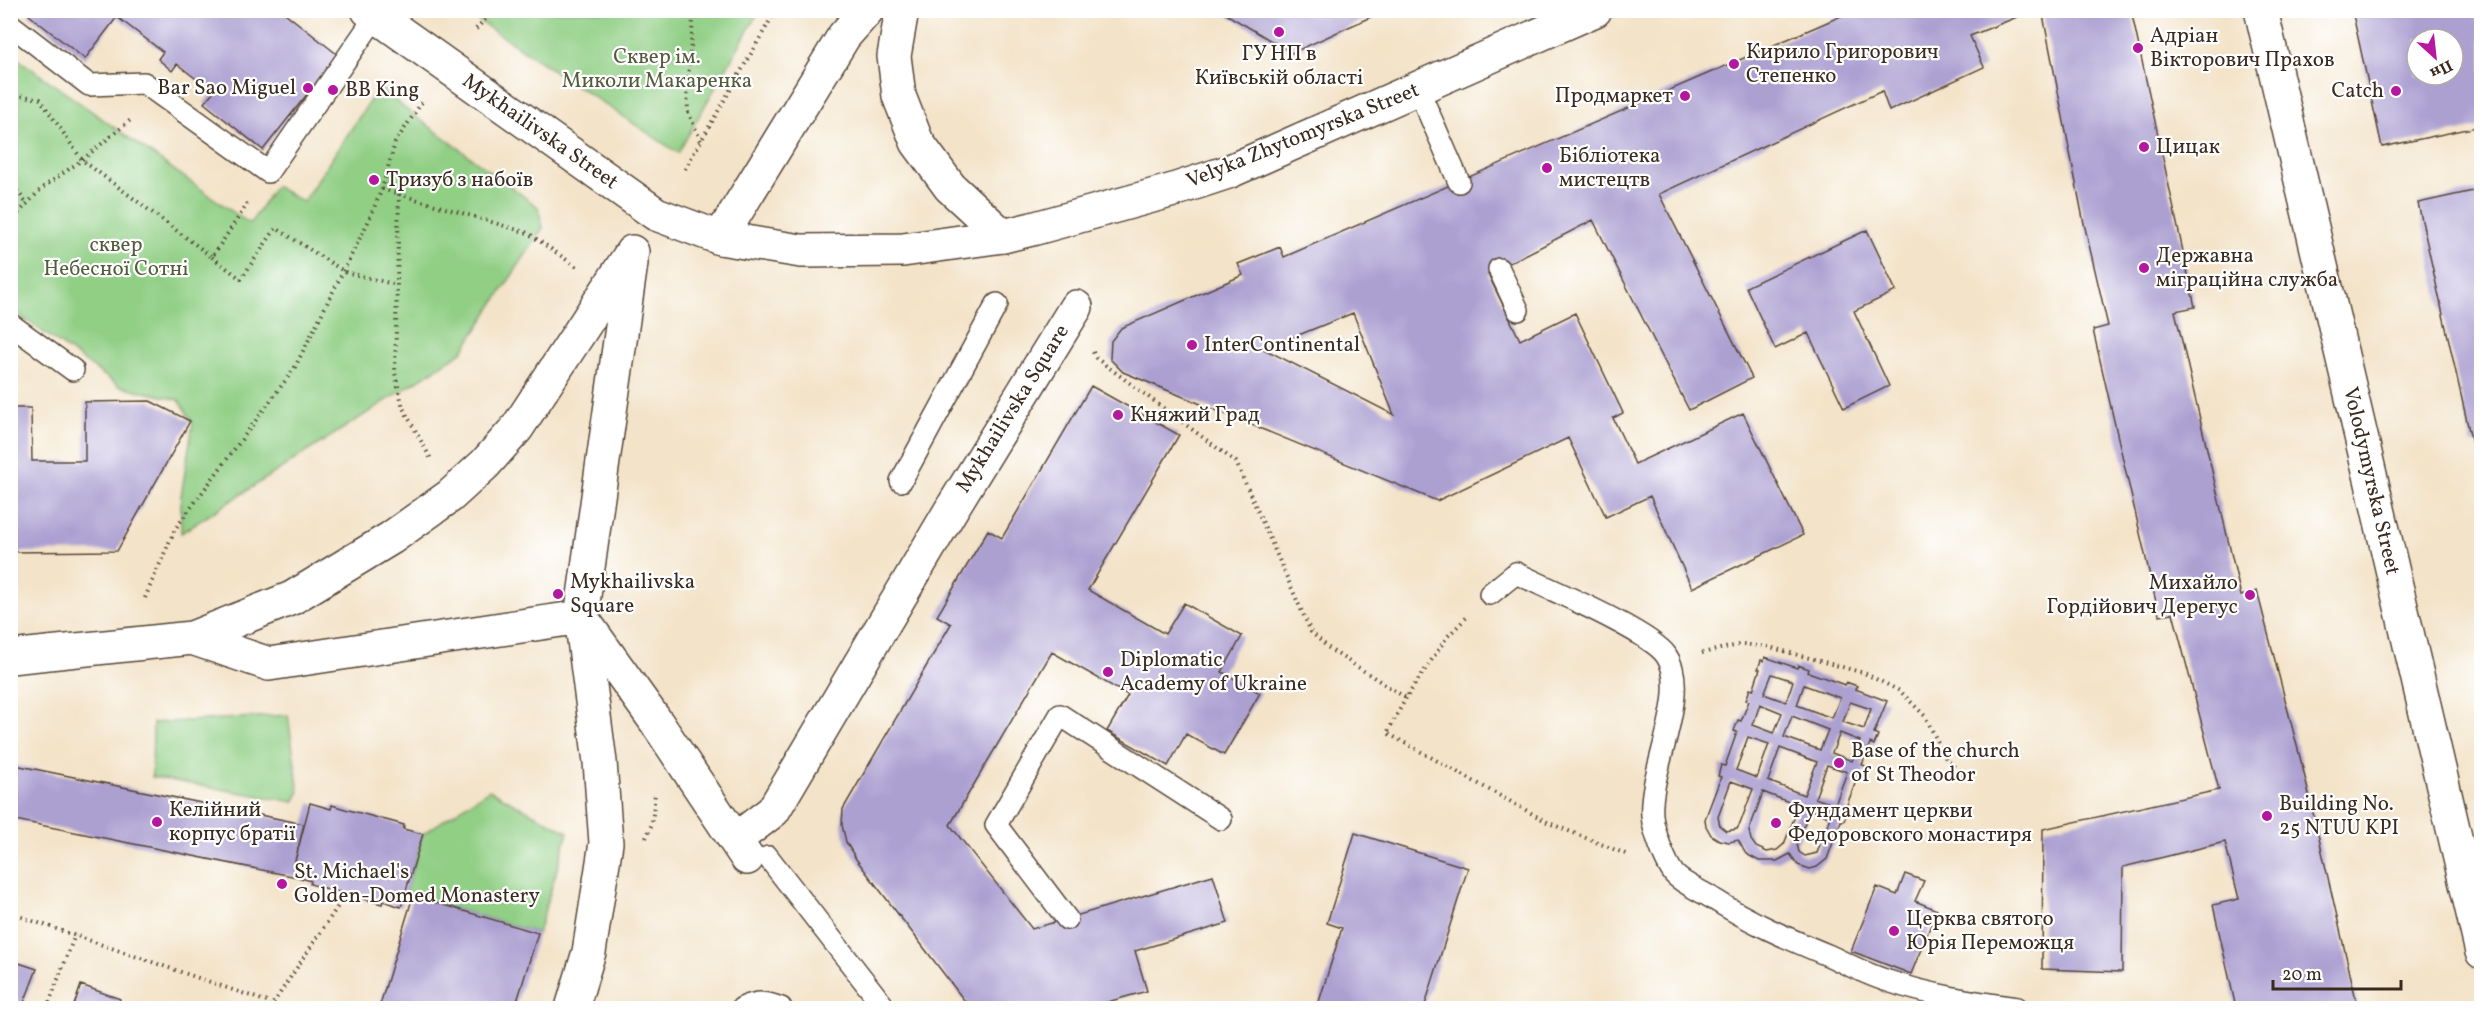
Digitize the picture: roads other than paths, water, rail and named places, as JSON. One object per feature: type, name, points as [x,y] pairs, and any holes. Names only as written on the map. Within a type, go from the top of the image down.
[{"type":"street","points":[[867,10],[844,36],[720,238],[801,251],[903,250],[1003,236]]},
{"type":"street","points":[[902,10],[894,56],[899,96],[917,142],[950,187],[1003,236]]},
{"type":"street","name":"Velyka Zhytomyrska Street","points":[[1003,236],[1170,191],[1228,172],[1594,10]]},
{"type":"street","name":"Volodymyrska Street","points":[[2261,10],[2477,916],[2481,952]]},
{"type":"street","name":"Mykhailivska Street","points":[[372,13],[656,214],[720,238]]},
{"type":"street","points":[[10,657],[192,638],[292,598],[391,537],[450,496],[485,464],[517,428],[632,252],[581,617],[600,762],[606,843],[590,952],[572,1008]]},
{"type":"street","name":"Mykhailivska Square","points":[[750,852],[951,510],[1076,307]]},
{"type":"street","points":[[192,638],[269,664],[581,617]]},
{"type":"street","points":[[581,617],[750,852]]},
{"type":"lane","points":[[11,25],[89,84],[144,83],[268,172],[372,13]]},
{"type":"lane","points":[[1418,89],[1459,182]]},
{"type":"lane","points":[[1499,269],[1518,310]]},
{"type":"lane","points":[[902,481],[997,304]]},
{"type":"lane","points":[[10,324],[73,370]]},
{"type":"lane","points":[[1490,594],[1516,573],[1612,620],[1655,645],[1670,663],[1674,679],[1674,697],[1654,785],[1652,815],[1659,843],[1675,874],[1745,920],[1888,981],[1967,1001],[2017,1008]]},
{"type":"lane","points":[[1067,919],[996,825],[1060,715],[1221,819]]},
{"type":"lane","points":[[750,852],[885,1008]]},
{"type":"lane","points":[[742,1008],[754,1003],[767,1002],[782,1008]]},
{"type":"place","name":"ГУ НП в Київській області","points":[[1279,32]]},
{"type":"place","name":"Адріан Вікторович Прахов","points":[[2138,48]]},
{"type":"place","name":"Кирило Григорович Степенко","points":[[1734,64]]},
{"type":"place","name":"Bar Sao Miguel","points":[[308,88]]},
{"type":"place","name":"BB King","points":[[333,90]]},
{"type":"place","name":"Catch","points":[[2396,91]]},
{"type":"place","name":"Продмаркет","points":[[1685,96]]},
{"type":"place","name":"Цицак","points":[[2144,147]]},
{"type":"place","name":"Бібліотека мистецтв","points":[[1547,168]]},
{"type":"place","name":"Тризуб з набоїв","points":[[374,180]]},
{"type":"place","name":"Державна міграційна служба","points":[[2144,268]]},
{"type":"place","name":"InterContinental","points":[[1192,345]]},
{"type":"place","name":"Княжий Град","points":[[1118,415]]},
{"type":"place","name":"Mykhailivska Square","points":[[558,594]]},
{"type":"place","name":"Михайло Гордійович Дерегус","points":[[2250,595]]},
{"type":"place","name":"Diplomatic Academy of Ukraine","points":[[1108,672]]},
{"type":"place","name":"Base of the church of St Theodor","points":[[1839,763]]},
{"type":"place","name":"Building No. 25 NTUU KPI","points":[[2267,816]]},
{"type":"place","name":"Келійний корпус братії","points":[[157,822]]},
{"type":"place","name":"Фундамент церкви Федоровского монастиря","points":[[1776,823]]},
{"type":"place","name":"St. Michael's Golden-Domed Monastery","points":[[282,884]]},
{"type":"place","name":"Церква святого Юрія Переможця","points":[[1894,931]]},
{"type":"park label","name":"Сквер ім. Миколи Макаренка","points":[[657,69]]},
{"type":"park label","name":"сквер Небесної Сотні","points":[[116,257]]}]
